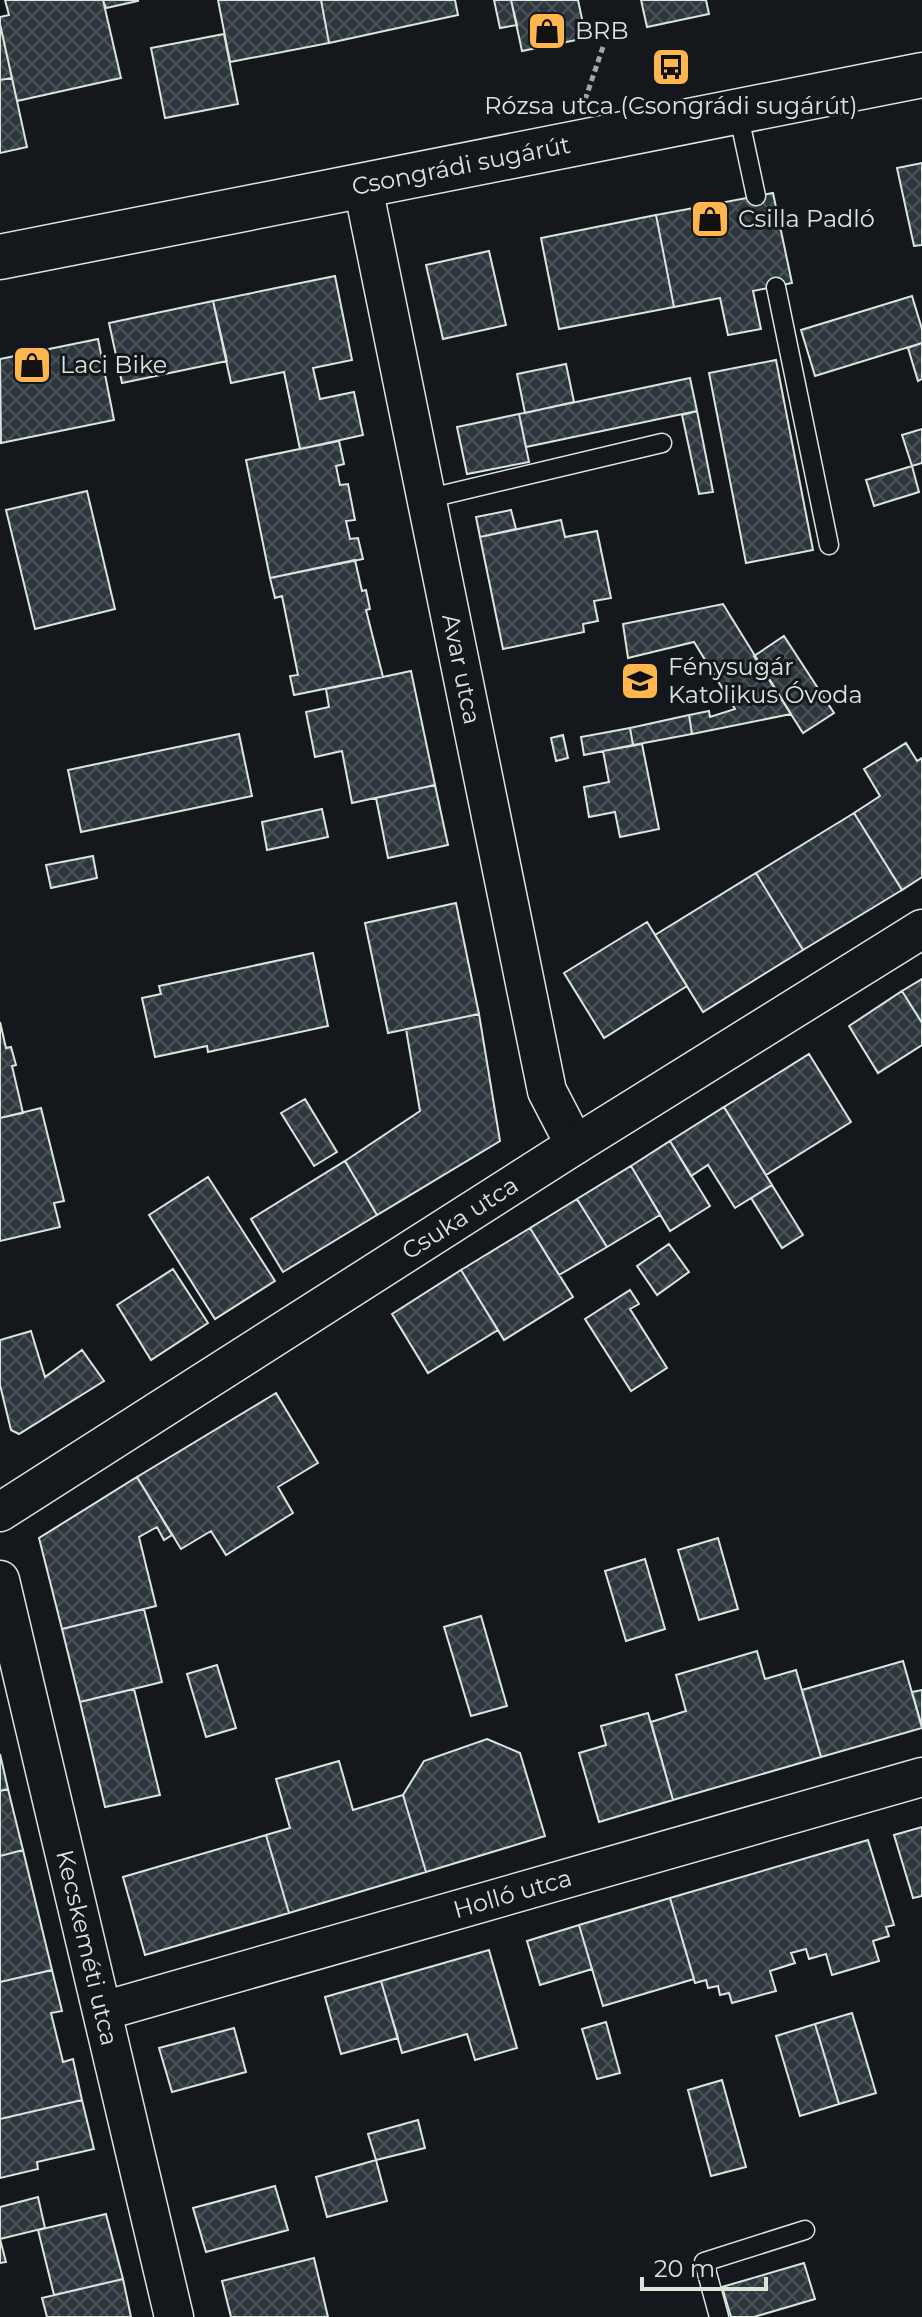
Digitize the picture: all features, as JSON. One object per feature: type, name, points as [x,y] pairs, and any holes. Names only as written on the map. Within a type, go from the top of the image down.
[{"type":"main road","name":"Csongrádi sugárút","points":[[0,257],[922,75]]},
{"type":"street","name":"Avar utca","points":[[363,187],[547,1091],[575,1145]]},
{"type":"street","name":"Csuka utca","points":[[0,1512],[575,1145],[922,929]]},
{"type":"street","name":"Kecskeméti utca","points":[[0,1580],[174,2317]]},
{"type":"street","name":"Holló utca","points":[[103,2011],[922,1777]]},
{"type":"lane","points":[[738,112],[756,196]]},
{"type":"lane","points":[[776,287],[829,545]]},
{"type":"lane","points":[[426,499],[662,443]]},
{"type":"lane","points":[[719,2317],[704,2262],[805,2230]]},
{"type":"building","points":[[5,0],[103,0],[121,78],[17,101],[0,24],[0,17],[9,15]]},
{"type":"building","points":[[103,0],[138,0],[138,1],[106,8]]},
{"type":"building","points":[[218,0],[321,0],[329,43],[230,62]]},
{"type":"building","points":[[321,0],[455,0],[458,15],[329,43]]},
{"type":"building","points":[[494,0],[511,0],[517,25],[500,28]]},
{"type":"building","points":[[511,0],[578,0],[586,38],[522,51]]},
{"type":"building","points":[[641,0],[706,0],[709,14],[647,27]]},
{"type":"building","points":[[0,24],[12,78],[0,80]]},
{"type":"building","points":[[224,34],[238,104],[165,118],[151,48]]},
{"type":"building","points":[[12,78],[27,147],[0,153],[0,80]]},
{"type":"building","points":[[922,163],[922,245],[914,246],[897,168]]},
{"type":"building","points":[[773,193],[792,283],[753,291],[761,329],[728,335],[720,298],[674,307],[656,215]]},
{"type":"building","points":[[656,215],[674,307],[559,329],[541,238]]},
{"type":"building","points":[[489,251],[506,325],[443,339],[426,265]]},
{"type":"building","points":[[335,276],[352,360],[313,368],[320,399],[354,392],[363,435],[300,449],[284,372],[231,383],[213,301]]},
{"type":"building","points":[[912,296],[922,329],[922,343],[815,376],[801,330]]},
{"type":"building","points":[[213,301],[227,361],[122,383],[109,323]]},
{"type":"building","points":[[98,339],[114,420],[1,443],[0,359]]},
{"type":"building","points":[[922,343],[922,379],[918,381],[908,348]]},
{"type":"building","points":[[776,360],[813,550],[746,563],[709,373]]},
{"type":"building","points":[[566,364],[574,402],[525,413],[517,374]]},
{"type":"building","points":[[690,378],[697,411],[526,447],[519,414]]},
{"type":"building","points":[[697,411],[713,492],[699,494],[682,415]]},
{"type":"building","points":[[519,414],[529,462],[467,474],[457,427]]},
{"type":"building","points":[[922,429],[922,463],[912,466],[902,435]]},
{"type":"building","points":[[339,441],[344,464],[336,466],[340,485],[348,484],[355,520],[346,521],[350,539],[358,538],[363,559],[270,578],[246,460]]},
{"type":"building","points":[[912,466],[919,492],[874,506],[866,480]]},
{"type":"building","points":[[87,491],[115,609],[35,629],[6,510]]},
{"type":"building","points":[[511,510],[516,529],[480,537],[476,517]]},
{"type":"building","points":[[561,520],[565,537],[597,531],[611,598],[594,601],[598,621],[583,624],[584,632],[503,649],[480,537]]},
{"type":"building","points":[[355,560],[362,591],[366,590],[370,609],[366,610],[383,677],[294,695],[290,676],[298,675],[282,596],[275,598],[270,578]]},
{"type":"building","points":[[723,604],[791,714],[692,734],[689,715],[709,711],[710,717],[735,709],[694,642],[628,658],[623,624]]},
{"type":"building","points":[[784,636],[834,713],[803,733],[754,656]]},
{"type":"building","points":[[411,671],[435,785],[352,803],[342,751],[315,757],[306,712],[329,707],[326,689]]},
{"type":"building","points":[[689,715],[692,734],[633,745],[630,728]]},
{"type":"building","points":[[630,728],[633,745],[584,755],[581,737]]},
{"type":"building","points":[[239,734],[252,796],[81,832],[68,770]]},
{"type":"building","points":[[563,735],[568,758],[556,761],[551,738]]},
{"type":"building","points":[[906,743],[917,761],[922,758],[922,877],[902,890],[854,813],[880,796],[864,769]]},
{"type":"building","points":[[642,744],[659,829],[620,837],[615,812],[589,817],[584,787],[609,782],[603,751]]},
{"type":"building","points":[[435,785],[448,845],[388,858],[376,798]]},
{"type":"building","points":[[322,809],[328,837],[267,850],[262,822]]},
{"type":"building","points":[[854,813],[902,890],[803,950],[756,873]]},
{"type":"building","points":[[93,856],[97,878],[51,888],[46,865]]},
{"type":"building","points":[[756,873],[803,950],[703,1012],[655,935]]},
{"type":"building","points":[[456,903],[479,1014],[388,1033],[365,923]]},
{"type":"building","points":[[647,922],[687,986],[604,1038],[564,973]]},
{"type":"building","points":[[313,953],[328,1026],[208,1052],[207,1046],[155,1057],[142,998],[161,994],[159,986]]},
{"type":"building","points":[[922,979],[922,1023],[902,991]]},
{"type":"building","points":[[902,991],[922,1023],[922,1045],[878,1073],[849,1026]]},
{"type":"building","points":[[479,1014],[500,1141],[377,1215],[345,1161],[420,1111],[406,1029]]},
{"type":"building","points":[[0,1022],[6,1048],[11,1047],[16,1065],[12,1066],[23,1113],[0,1118]]},
{"type":"building","points":[[809,1054],[851,1122],[766,1175],[724,1107]]},
{"type":"building","points":[[305,1099],[337,1152],[314,1166],[281,1113]]},
{"type":"building","points":[[724,1107],[772,1185],[735,1208],[708,1165],[691,1176],[670,1141]]},
{"type":"building","points":[[41,1108],[64,1201],[54,1203],[60,1227],[0,1241],[0,1118]]},
{"type":"building","points":[[670,1141],[710,1206],[670,1231],[631,1166]]},
{"type":"building","points":[[345,1161],[377,1215],[283,1272],[251,1219]]},
{"type":"building","points":[[631,1166],[660,1215],[607,1247],[577,1199]]},
{"type":"building","points":[[208,1177],[275,1281],[215,1319],[149,1215]]},
{"type":"building","points":[[772,1185],[803,1235],[782,1248],[751,1198]]},
{"type":"building","points":[[577,1199],[607,1247],[559,1275],[530,1228]]},
{"type":"building","points":[[530,1228],[573,1297],[504,1340],[461,1270]]},
{"type":"building","points":[[669,1244],[689,1272],[657,1295],[637,1266]]},
{"type":"building","points":[[173,1269],[208,1323],[151,1360],[117,1305]]},
{"type":"building","points":[[461,1270],[498,1330],[428,1373],[392,1314]]},
{"type":"building","points":[[630,1290],[639,1304],[630,1309],[667,1368],[631,1391],[585,1319]]},
{"type":"building","points":[[31,1331],[45,1377],[82,1350],[104,1381],[19,1434],[11,1430],[0,1385],[0,1340]]},
{"type":"building","points":[[276,1393],[318,1463],[278,1487],[293,1513],[226,1555],[211,1531],[181,1549],[137,1477]]},
{"type":"building","points":[[137,1477],[172,1535],[164,1540],[157,1527],[139,1537],[156,1606],[62,1629],[39,1538]]},
{"type":"building","points":[[718,1538],[738,1609],[699,1620],[678,1550]]},
{"type":"building","points":[[645,1559],[665,1629],[626,1641],[605,1571]]},
{"type":"building","points":[[144,1609],[162,1682],[80,1702],[62,1629]]},
{"type":"building","points":[[481,1616],[507,1706],[471,1716],[444,1627]]},
{"type":"building","points":[[757,1651],[765,1679],[796,1670],[821,1757],[673,1800],[651,1722],[686,1711],[676,1675]]},
{"type":"building","points":[[903,1661],[922,1728],[821,1757],[802,1690]]},
{"type":"building","points":[[217,1665],[236,1728],[206,1737],[187,1674]]},
{"type":"building","points":[[134,1689],[160,1795],[105,1807],[80,1702]]},
{"type":"building","points":[[922,1690],[922,1727],[912,1692]]},
{"type":"building","points":[[648,1713],[673,1800],[599,1822],[579,1753],[606,1745],[601,1726]]},
{"type":"building","points":[[487,1739],[520,1753],[545,1836],[426,1872],[403,1795],[424,1761]]},
{"type":"building","points":[[0,1754],[8,1789],[0,1791]]},
{"type":"building","points":[[339,1761],[353,1810],[403,1795],[426,1872],[289,1913],[266,1835],[290,1828],[276,1779]]},
{"type":"building","points":[[8,1789],[23,1850],[0,1856],[0,1791]]},
{"type":"building","points":[[922,1827],[922,1896],[913,1898],[894,1835]]},
{"type":"building","points":[[266,1835],[289,1913],[145,1955],[123,1877]]},
{"type":"building","points":[[868,1840],[894,1925],[886,1927],[889,1936],[873,1941],[879,1961],[832,1975],[826,1954],[809,1959],[806,1949],[791,1953],[795,1963],[770,1971],[776,1991],[732,2003],[729,1993],[720,1995],[718,1986],[708,1988],[706,1980],[695,1983],[670,1898]]},
{"type":"building","points":[[23,1850],[52,1970],[0,1982],[0,1856]]},
{"type":"building","points":[[670,1898],[694,1979],[603,2006],[579,1925]]},
{"type":"building","points":[[579,1925],[592,1969],[540,1985],[527,1941]]},
{"type":"building","points":[[489,1950],[517,2048],[475,2060],[467,2034],[402,2053],[381,1981]]},
{"type":"building","points":[[52,1970],[62,2011],[51,2013],[63,2062],[73,2059],[82,2100],[0,2119],[0,1982]]},
{"type":"building","points":[[381,1981],[398,2038],[341,2054],[325,1997]]},
{"type":"building","points":[[852,2013],[876,2093],[839,2104],[815,2024]]},
{"type":"building","points":[[606,2022],[620,2073],[597,2079],[582,2029]]},
{"type":"building","points":[[815,2024],[839,2104],[800,2116],[776,2036]]},
{"type":"building","points":[[234,2028],[246,2072],[172,2092],[159,2048]]},
{"type":"building","points":[[722,2080],[746,2167],[711,2176],[688,2090]]},
{"type":"building","points":[[82,2100],[94,2149],[37,2162],[38,2169],[0,2178],[0,2119]]},
{"type":"building","points":[[418,2120],[425,2148],[376,2160],[368,2134]]},
{"type":"building","points":[[376,2160],[387,2201],[327,2217],[316,2177]]},
{"type":"building","points":[[275,2186],[288,2230],[206,2252],[193,2208]]},
{"type":"building","points":[[38,2197],[45,2228],[0,2239],[0,2207]]},
{"type":"building","points":[[106,2214],[123,2279],[54,2295],[38,2230]]},
{"type":"building","points":[[0,2239],[6,2262],[0,2263]]},
{"type":"building","points":[[314,2258],[328,2317],[231,2317],[222,2281]]},
{"type":"building","points":[[804,2263],[815,2299],[754,2317],[731,2317],[722,2287]]},
{"type":"building","points":[[123,2279],[131,2317],[47,2317],[42,2298]]},
{"type":"place","name":"BRB","points":[[547,31]]},
{"type":"place","name":"Rózsa utca (Csongrádi sugárút)","points":[[671,67]]},
{"type":"place","name":"Csilla Padló","points":[[710,219]]},
{"type":"place","name":"Laci Bike","points":[[32,365]]},
{"type":"place","name":"Fénysugár Katolikus Óvoda","points":[[640,681]]}]
